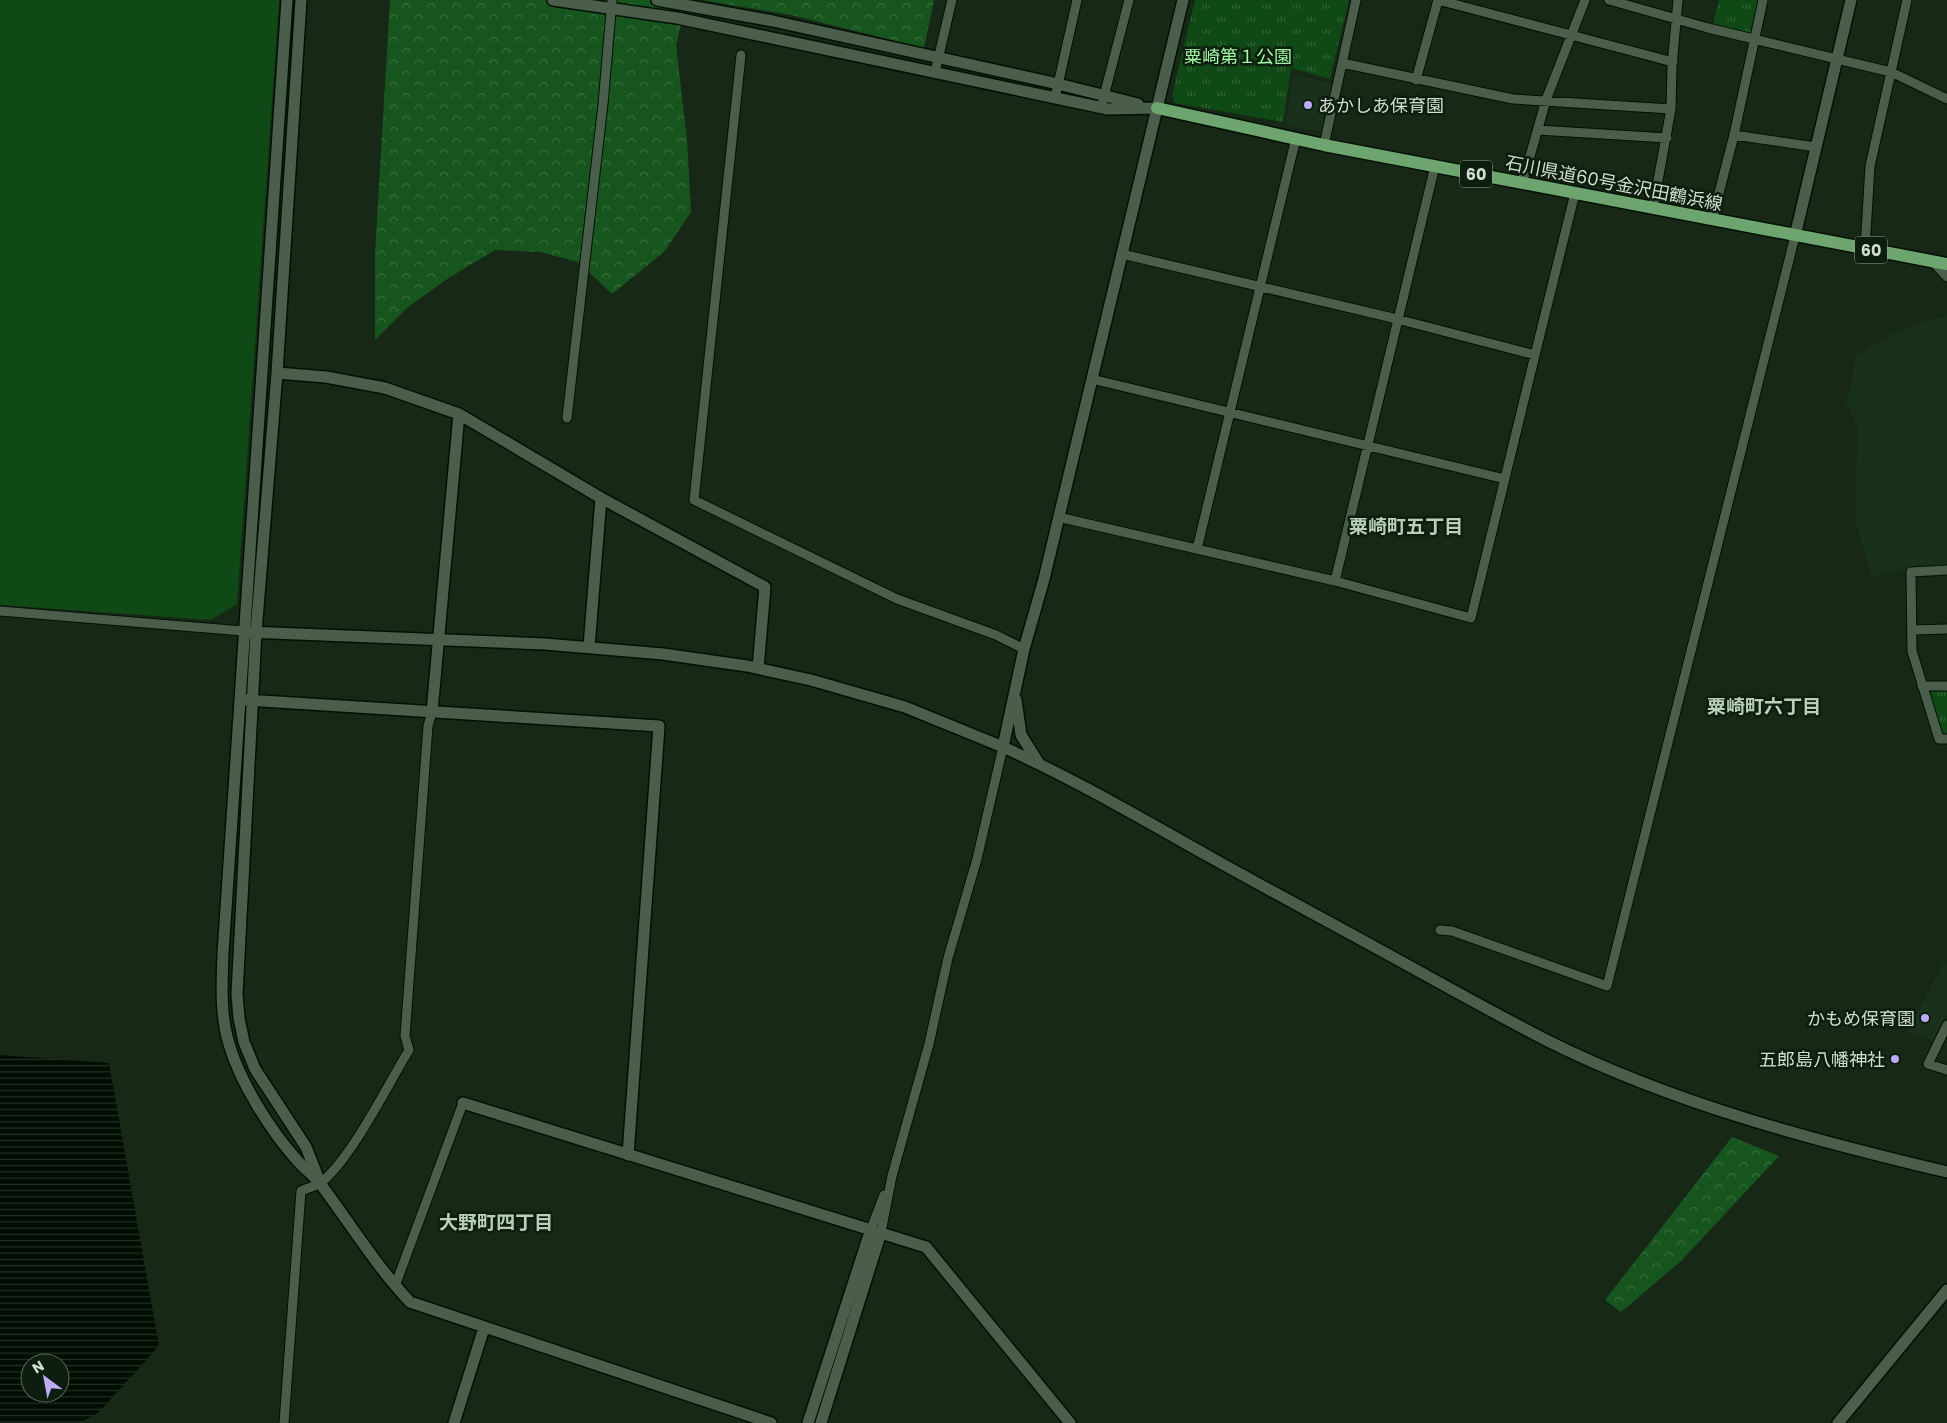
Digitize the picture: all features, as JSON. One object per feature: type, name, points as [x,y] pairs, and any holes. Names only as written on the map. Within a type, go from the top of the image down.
[{"type":"main road","name":"石川県道60号金沢田鶴浜線","points":[[1157,108],[1324,145],[1947,264]]},
{"type":"street","points":[[287,0],[223,953],[224,1020],[229,1044],[251,1092],[295,1159],[320,1184],[395,1286],[410,1302],[771,1423]]},
{"type":"street","points":[[301,0],[277,373],[256,632],[237,961],[239,1018],[244,1042],[256,1069],[306,1147],[320,1184]]},
{"type":"street","points":[[553,0],[612,4],[1055,98],[1157,108]]},
{"type":"street","points":[[660,0],[774,21],[1058,84],[1102,102]]},
{"type":"street","points":[[935,72],[952,0]]},
{"type":"street","points":[[1055,98],[1077,0]]},
{"type":"street","points":[[1102,102],[1129,0]]},
{"type":"street","points":[[821,1423],[929,1044],[948,958],[977,860],[1016,694],[1024,649],[1044,579],[1183,0]]},
{"type":"street","points":[[1324,145],[1356,0]]},
{"type":"street","points":[[1416,80],[1438,0],[1673,62]]},
{"type":"street","points":[[1520,183],[1525,174],[1546,100],[1585,0]]},
{"type":"street","points":[[1609,0],[1754,40],[1891,72],[1947,99]]},
{"type":"street","points":[[1652,208],[1667,138],[1671,109],[1678,0]]},
{"type":"street","points":[[1712,220],[1734,135],[1763,0]]},
{"type":"street","points":[[1440,930],[1452,931],[1607,986],[1795,236],[1851,0]]},
{"type":"street","points":[[1864,249],[1870,166],[1908,0]]},
{"type":"street","points":[[567,418],[604,104],[612,4]]},
{"type":"street","points":[[741,55],[694,500],[897,599],[996,635],[1024,649]]},
{"type":"street","points":[[1342,63],[1513,99],[1671,109]]},
{"type":"street","points":[[1538,130],[1667,138]]},
{"type":"street","points":[[1734,135],[1816,147]]},
{"type":"street","points":[[1197,549],[1296,138]]},
{"type":"street","points":[[1336,581],[1397,319],[1436,166]]},
{"type":"street","points":[[1058,517],[1336,581],[1471,618],[1575,193]]},
{"type":"street","points":[[1122,254],[1397,319],[1535,355]]},
{"type":"street","points":[[1932,262],[1947,277]]},
{"type":"street","points":[[277,373],[326,377],[385,388],[458,414],[601,498],[765,587],[758,668]]},
{"type":"street","points":[[1092,379],[1505,479]]},
{"type":"street","points":[[284,1423],[301,1191],[320,1184],[350,1147],[409,1050],[406,1042],[406,1026],[428,726],[432,712],[458,414]]},
{"type":"street","points":[[589,648],[601,498]]},
{"type":"street","points":[[1947,570],[1911,572],[1912,651],[1939,739],[1947,739]]},
{"type":"street","points":[[0,611],[256,632],[437,639],[663,654],[758,668],[811,680],[904,706],[1039,764],[1470,1000],[1551,1042],[1611,1070],[1649,1086],[1767,1124],[1947,1172]]},
{"type":"street","points":[[1912,630],[1947,628]]},
{"type":"street","points":[[1922,686],[1947,686]]},
{"type":"street","points":[[1016,694],[1021,735],[1039,764]]},
{"type":"street","points":[[241,700],[658,726],[628,1155]]},
{"type":"street","points":[[1947,1025],[1928,1064],[1947,1070]]},
{"type":"street","points":[[395,1286],[463,1103],[926,1247],[1070,1423]]},
{"type":"street","points":[[808,1423],[876,1231]]},
{"type":"street","points":[[1838,1423],[1947,1290]]},
{"type":"street","points":[[454,1423],[484,1328]]},
{"type":"shaded area","name":"あかしあ保育園","points":[[1292,75],[1332,83],[1323,132],[1286,126]]},
{"type":"shaded area","points":[[1947,316],[1947,567],[1905,568],[1872,577],[1856,524],[1857,425],[1847,405],[1856,355],[1899,331],[1929,320]]},
{"type":"shaded area","points":[[1944,962],[1947,964],[1947,1014],[1933,1041],[1907,1032]]},
{"type":"shaded area","points":[[0,1055],[109,1063],[159,1346],[98,1413],[79,1423],[0,1423]]},
{"type":"green space","points":[[0,0],[279,0],[237,604],[211,620],[0,605]]},
{"type":"green space","points":[[390,0],[687,0],[676,45],[687,140],[691,212],[664,252],[612,294],[578,262],[540,252],[495,250],[450,277],[408,307],[375,340],[375,253]]},
{"type":"green space","points":[[702,0],[934,0],[924,48],[791,15]]},
{"type":"green space","name":"粟崎第１公園","points":[[1195,0],[1349,0],[1330,79],[1291,68],[1283,122],[1175,103],[1172,96]]},
{"type":"green space","points":[[1719,0],[1759,0],[1750,33],[1713,24]]},
{"type":"green space","points":[[1947,689],[1947,735],[1941,733],[1929,694],[1931,690]]},
{"type":"green space","points":[[1732,1137],[1779,1156],[1681,1261],[1621,1312],[1605,1300]]},
{"type":"place","name":"あかしあ保育園","points":[[1308,105]]},
{"type":"place","name":"かもめ保育園","points":[[1925,1018]]},
{"type":"place","name":"五郎島八幡神社","points":[[1895,1059]]},
{"type":"district","name":"粟崎町五丁目","points":[[1406,526]]},
{"type":"district","name":"粟崎町六丁目","points":[[1764,706]]},
{"type":"district","name":"大野町四丁目","points":[[496,1222]]}]
